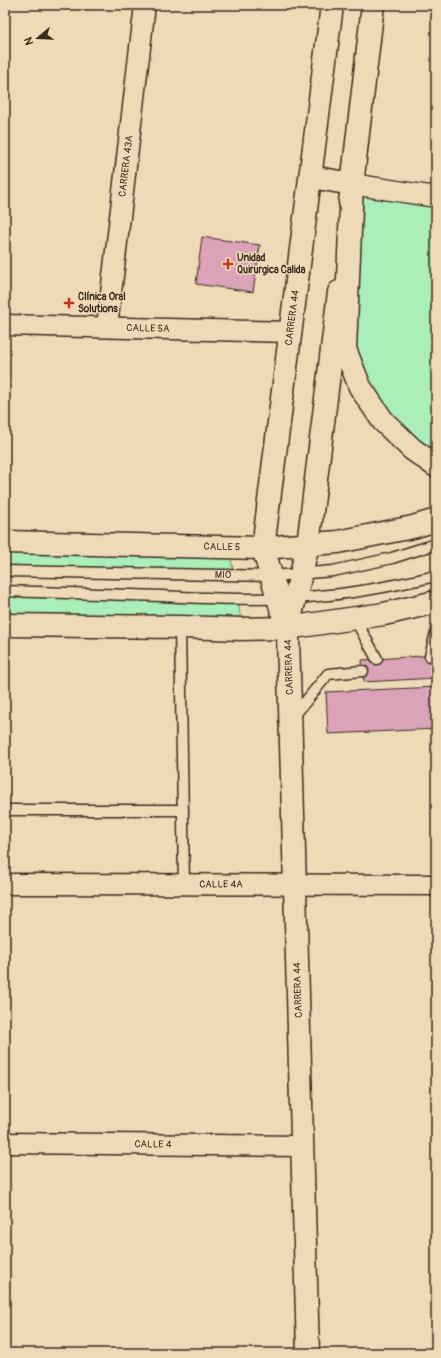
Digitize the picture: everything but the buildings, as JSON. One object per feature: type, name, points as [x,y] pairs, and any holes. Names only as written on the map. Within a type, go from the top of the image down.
[{"type":"main road","name":"CARRERA 44","points":[[287,598],[272,576],[264,548],[332,5]]},
{"type":"main road","name":"CARRERA 44","points":[[308,1353],[287,598],[301,574],[308,545],[373,5]]},
{"type":"main road","points":[[310,177],[352,184],[345,349],[360,387],[383,421],[412,449],[436,466]]},
{"type":"main road","name":"CALLE 5","points":[[5,542],[264,548],[354,540],[413,527],[436,520]]},
{"type":"main road","points":[[5,625],[180,626],[227,629],[287,628],[384,614],[436,602]]},
{"type":"street","name":"CARRERA 43A","points":[[107,328],[145,5]]},
{"type":"street","points":[[352,184],[436,197]]},
{"type":"street","name":"CALLE 5A","points":[[5,325],[291,332]]},
{"type":"street","name":"CALLE 4A","points":[[5,884],[436,885]]},
{"type":"street","name":"CALLE 4","points":[[5,1143],[302,1146]]},
{"type":"lane","name":"MIO","points":[[5,571],[272,576],[333,571],[392,558],[436,544]]},
{"type":"lane","points":[[5,590],[238,599],[287,598],[330,595],[365,590],[404,584],[436,576]]},
{"type":"lane","points":[[355,619],[377,659]]},
{"type":"lane","points":[[180,626],[184,885]]},
{"type":"lane","points":[[430,656],[436,632]]},
{"type":"lane","points":[[290,720],[328,674],[363,671]]},
{"type":"lane","points":[[5,810],[182,810]]},
{"type":"green space","points":[[352,184],[436,197],[436,466],[355,374]]},
{"type":"green space","points":[[5,542],[229,547],[234,576],[5,571]]},
{"type":"green space","points":[[5,591],[238,599],[242,629],[5,625]]},
{"type":"place","name":"Unidad Quirurgica Calida","points":[[228,264]]},
{"type":"place","name":"Clínica Oral Solutions","points":[[69,303]]}]
